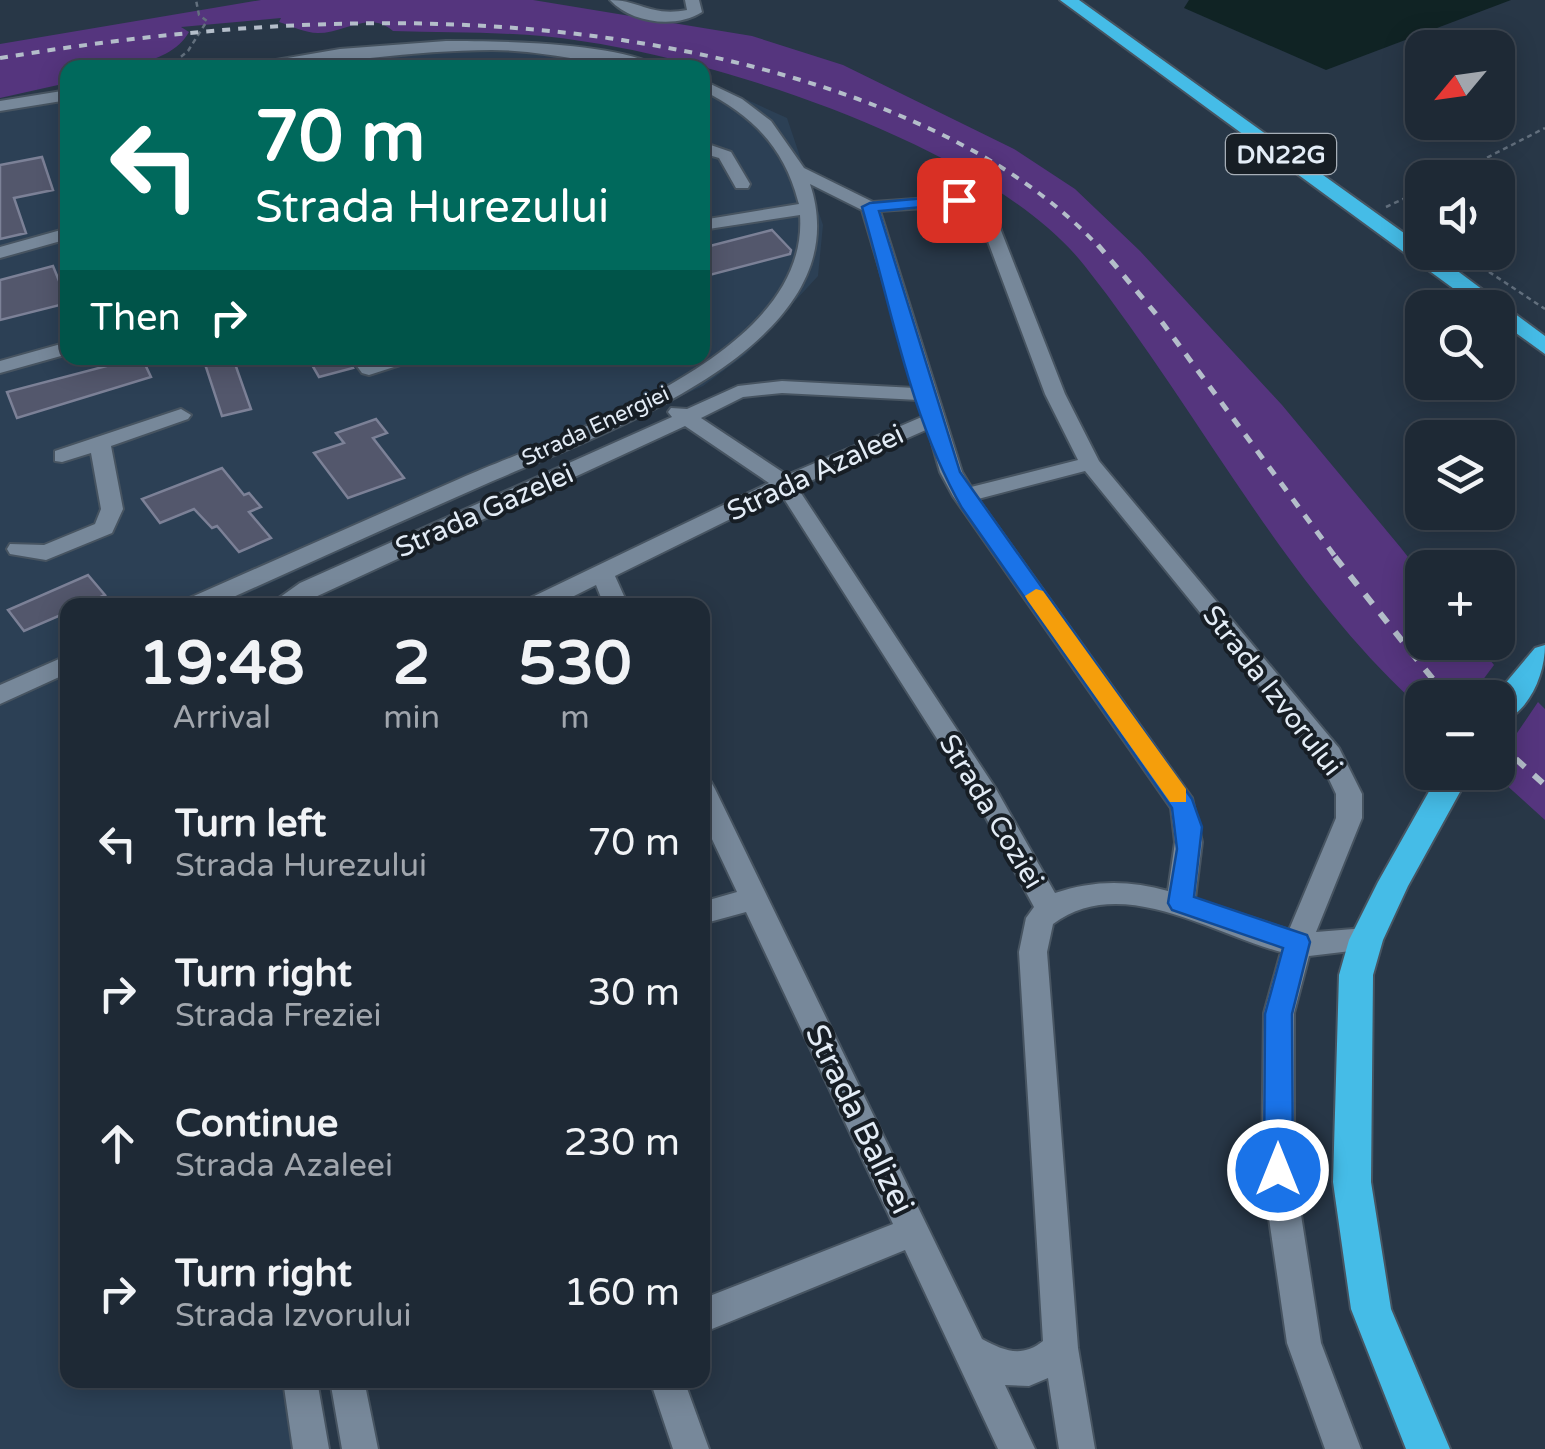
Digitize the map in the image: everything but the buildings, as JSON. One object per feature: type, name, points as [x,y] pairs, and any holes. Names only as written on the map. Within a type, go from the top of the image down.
[{"type":"highway","name":"DN22G","points":[[1068,0],[1471,290]]},
{"type":"highway","name":"DN22G","points":[[1515,323],[1545,347]]},
{"type":"highway","points":[[1515,690],[1545,654]]},
{"type":"highway","points":[[1428,1449],[1371,1309],[1352,1182],[1356,975],[1366,940],[1446,790]]},
{"type":"street","points":[[617,0],[627,10],[673,18],[695,12],[692,0]]},
{"type":"street","points":[[405,50],[410,60]]},
{"type":"street","points":[[312,60],[405,50],[550,50],[628,60]]},
{"type":"street","name":"Strada Energiei","points":[[211,598],[657,399],[734,350],[791,290],[810,243],[809,208],[798,172],[778,135],[745,104],[710,88]]},
{"type":"street","points":[[0,106],[60,96]]},
{"type":"street","points":[[710,150],[725,155],[742,184]]},
{"type":"street","points":[[798,172],[870,207]]},
{"type":"street","name":"Strada Izvorului","points":[[870,207],[972,200],[984,209],[1055,394],[1090,463],[1299,716],[1344,779],[1349,818],[1298,942],[1279,1014],[1278,1170],[1304,1343],[1343,1449]]},
{"type":"street","name":"Strada Azaleei","points":[[550,598],[785,484],[932,420],[870,207]]},
{"type":"street","points":[[710,224],[809,208]]},
{"type":"street","points":[[0,254],[60,235]]},
{"type":"street","points":[[0,367],[60,350]]},
{"type":"street","name":"Strada Gazelei","points":[[292,598],[728,396],[765,387],[925,394]]},
{"type":"street","name":"Strada Coziei","points":[[657,399],[785,484],[987,796],[1049,908],[1036,928],[1033,952],[1061,1348],[1077,1449]]},
{"type":"street","points":[[62,456],[181,415]]},
{"type":"street","points":[[932,420],[964,496],[1183,806],[1190,827],[1190,849],[1180,903]]},
{"type":"street","points":[[888,436],[916,439],[951,472]]},
{"type":"street","points":[[18,549],[46,553],[104,528],[112,510],[100,443]]},
{"type":"street","points":[[964,496],[1090,463]]},
{"type":"street","points":[[602,573],[613,598]]},
{"type":"street","points":[[0,695],[60,667]]},
{"type":"street","name":"Strada Balizei","points":[[710,805],[1017,1449]]},
{"type":"street","points":[[1049,908],[1064,900],[1101,894],[1180,903],[1298,942],[1338,945],[1366,940]]},
{"type":"street","points":[[710,911],[755,898]]},
{"type":"street","points":[[710,1313],[914,1230]]},
{"type":"street","points":[[972,1352],[995,1367],[1022,1372],[1046,1364],[1061,1348]]},
{"type":"street","points":[[301,1388],[311,1449]]},
{"type":"street","points":[[349,1388],[360,1449]]},
{"type":"street","points":[[670,1388],[691,1449]]},
{"type":"path","points":[[176,60],[188,51],[208,21],[200,18],[196,0]]},
{"type":"path","points":[[1482,160],[1545,128]]},
{"type":"path","points":[[1368,216],[1405,198]]},
{"type":"path","points":[[1486,270],[1545,310]]},
{"type":"shaded area","points":[[261,0],[533,0],[752,36],[843,65],[1014,149],[1075,189],[1140,251],[1282,405],[1405,553],[1405,660],[1490,660],[1494,665],[1483,680],[1405,680],[1405,692],[1372,660],[1284,552],[1126,321],[1084,265],[1042,223],[987,184],[922,148],[780,90],[710,69],[710,60],[674,60],[558,38],[393,31],[375,22],[313,33],[279,22],[281,18],[181,27],[189,32],[179,44],[151,60],[60,60],[60,85],[0,98],[0,44]]},
{"type":"shaded area","points":[[1189,0],[1511,0],[1432,30],[1405,30],[1405,40],[1326,70],[1184,8]]},
{"type":"shaded area","points":[[487,41],[614,53],[640,60],[265,60],[309,53]]},
{"type":"shaded area","points":[[710,83],[787,118],[823,225],[818,276],[746,354],[703,386],[237,598],[60,598],[60,1388],[295,1388],[304,1449],[0,1449],[0,102],[60,92],[60,365],[710,365]]},
{"type":"shaded area","points":[[1538,702],[1545,709],[1545,820],[1512,790],[1515,790],[1515,736]]},
{"type":"railway","points":[[0,58],[107,42],[324,24],[541,30],[648,44],[754,67],[858,99],[925,126],[1018,178],[1100,248]]},
{"type":"railway","points":[[1098,245],[1156,314],[1337,559]]},
{"type":"railway","points":[[1335,557],[1434,680]]},
{"type":"railway","points":[[1515,758],[1545,785]]},
{"type":"slow traffic","points":[[1036,596],[1178,796]]},
{"type":"route","points":[[959,200],[870,207],[932,420],[951,472],[972,508],[1172,784],[1190,827],[1180,903],[1276,938],[1298,942],[1279,1014],[1278,1170]]}]
